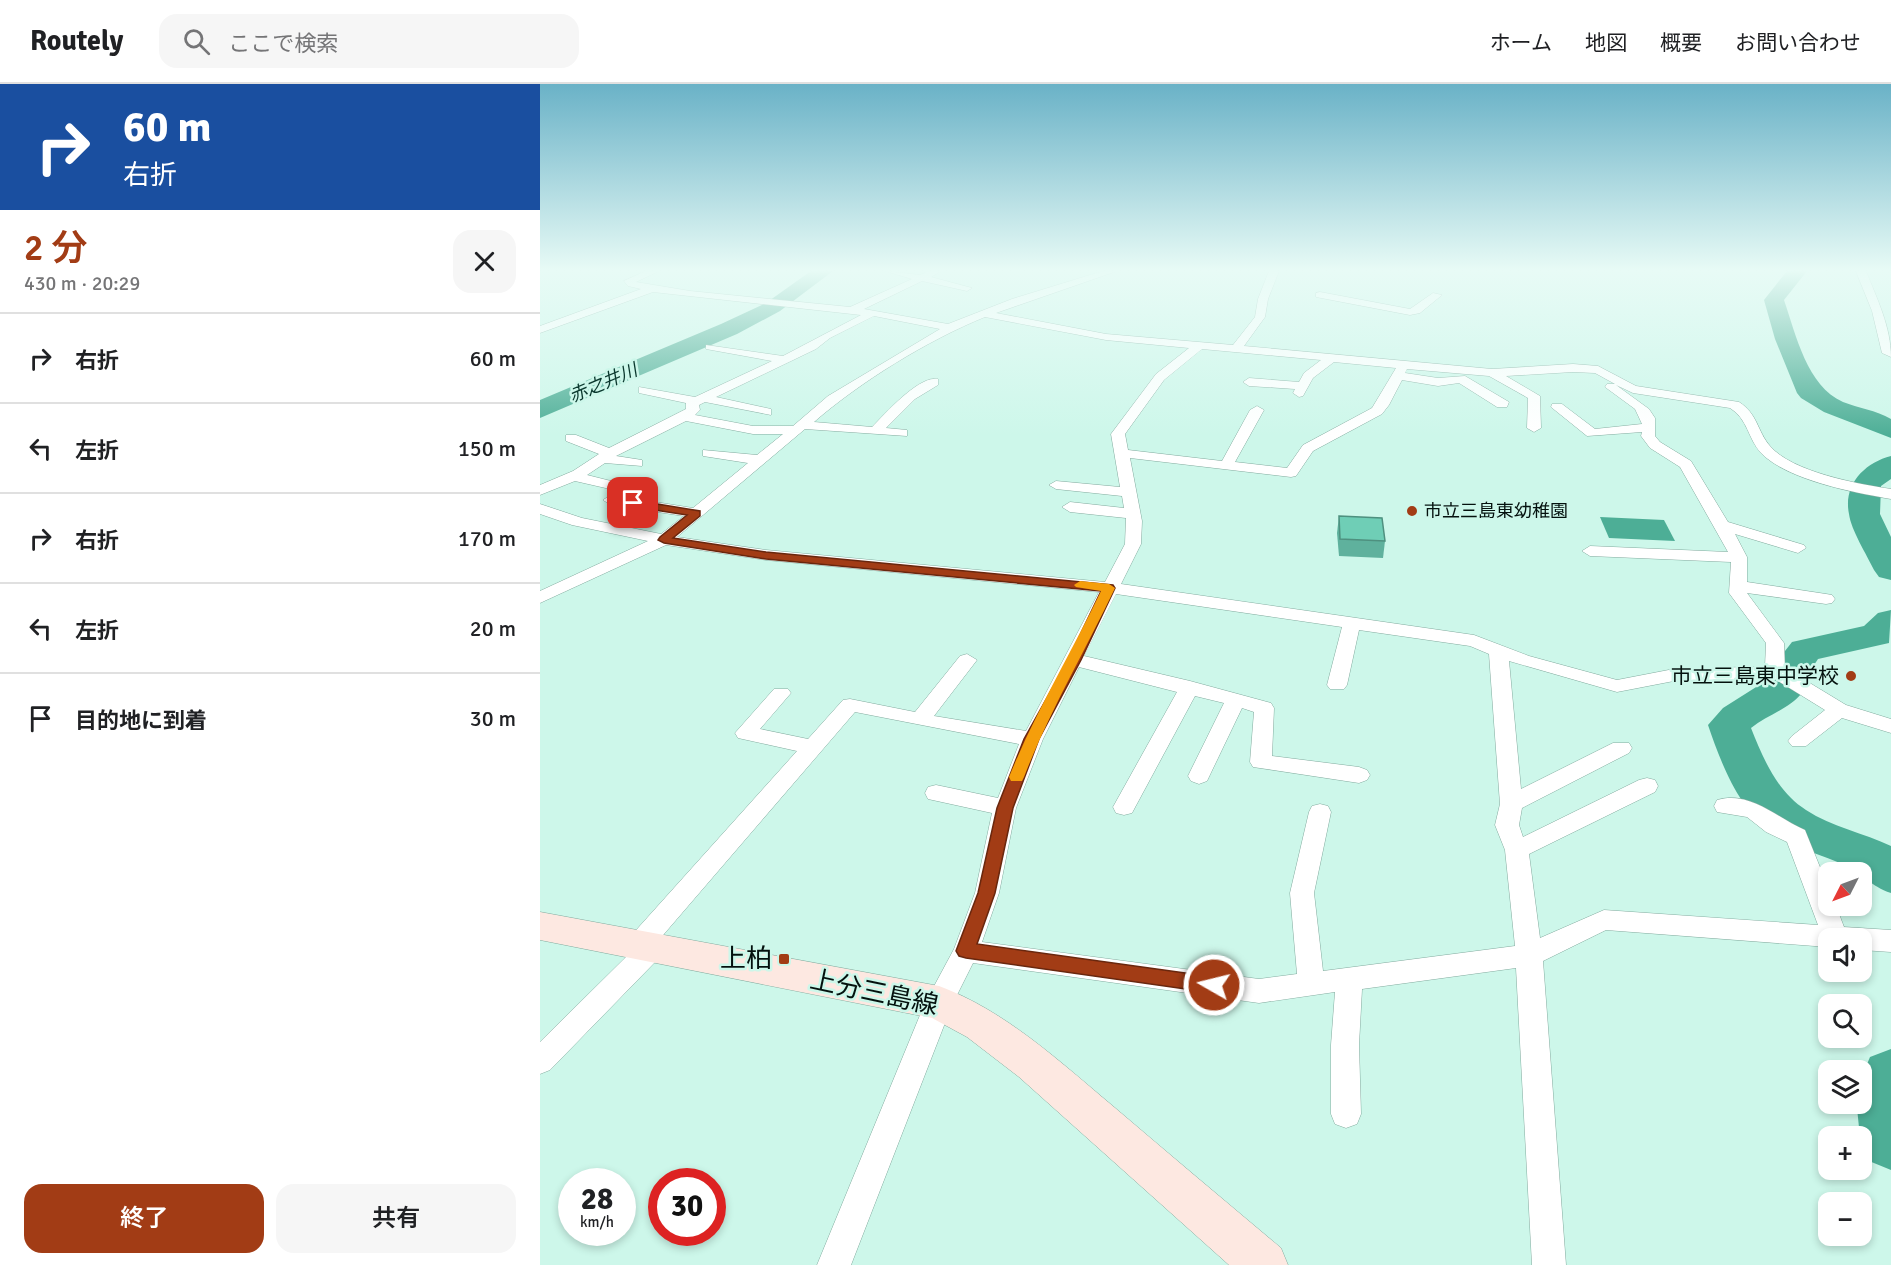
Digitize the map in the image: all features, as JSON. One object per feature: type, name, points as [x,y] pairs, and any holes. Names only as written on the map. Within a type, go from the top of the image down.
[{"type":"main road","name":"上分三島線","points":[[540,926],[939,1003],[981,1025],[1034,1064],[1264,1265]]},
{"type":"street","points":[[540,491],[574,477],[607,455],[684,417],[693,410],[692,403],[785,360],[848,326]]},
{"type":"street","points":[[942,326],[949,328]]},
{"type":"street","points":[[540,598],[664,540],[832,399],[954,326]]},
{"type":"street","points":[[1048,326],[1106,337],[1333,357],[1401,370],[1438,382],[1461,379],[1503,402],[1502,404]]},
{"type":"street","points":[[1236,349],[1253,326]]},
{"type":"street","points":[[1880,326],[1888,353],[1891,354]]},
{"type":"street","points":[[834,1265],[939,1003],[966,951],[987,893],[1005,808],[1032,739],[1075,660],[1133,544],[1130,492],[1118,434],[1142,398],[1160,377],[1200,345]]},
{"type":"street","points":[[710,347],[785,360]]},
{"type":"street","points":[[1249,382],[1300,389],[1308,376],[1333,357]]},
{"type":"street","points":[[1401,370],[1492,373],[1586,369],[1605,372],[1614,380],[1652,394],[1734,405],[1746,411],[1766,450],[1775,458],[1811,473],[1856,487],[1891,494]]},
{"type":"street","points":[[1586,369],[1648,415],[1650,429],[1648,436],[1655,445],[1686,464],[1739,558],[1738,593],[1775,643],[1779,673]]},
{"type":"street","points":[[1121,453],[1291,473],[1308,448],[1377,411],[1401,370]]},
{"type":"street","points":[[1492,373],[1534,396],[1534,428]]},
{"type":"street","points":[[875,431],[911,396],[934,382]]},
{"type":"street","points":[[642,390],[766,412]]},
{"type":"street","points":[[1557,407],[1592,433],[1635,427],[1650,429]]},
{"type":"street","points":[[1226,466],[1257,410]]},
{"type":"street","points":[[684,417],[753,430],[800,427],[902,434]]},
{"type":"street","points":[[571,438],[607,455],[637,463]]},
{"type":"street","points":[[708,453],[761,460]]},
{"type":"street","points":[[574,477],[611,493],[696,513]]},
{"type":"street","points":[[1056,485],[1130,492]]},
{"type":"street","points":[[1070,507],[1133,514]]},
{"type":"street","points":[[540,509],[579,522],[664,540],[766,555],[1109,588],[1474,641],[1522,660],[1617,686],[1679,674],[1762,675],[1779,673],[1839,710],[1891,726]]},
{"type":"street","points":[[1722,525],[1798,548]]},
{"type":"street","points":[[1590,550],[1739,558]]},
{"type":"street","points":[[1737,586],[1826,599]]},
{"type":"street","points":[[1337,685],[1352,622]]},
{"type":"street","points":[[1498,650],[1510,804],[1507,825],[1517,850],[1529,955],[1549,1265]]},
{"type":"street","points":[[919,720],[967,660]]},
{"type":"street","points":[[1075,660],[1190,687],[1264,708],[1261,762],[1359,776]]},
{"type":"street","points":[[1124,807],[1190,687]]},
{"type":"street","points":[[781,693],[745,733],[812,747]]},
{"type":"street","points":[[1199,776],[1236,700]]},
{"type":"street","points":[[540,1061],[644,947],[850,705],[919,720],[1032,739]]},
{"type":"street","points":[[1799,741],[1839,710]]},
{"type":"street","points":[[1510,804],[1621,748]]},
{"type":"street","points":[[1517,850],[1647,786]]},
{"type":"street","points":[[936,794],[1005,808]]},
{"type":"street","points":[[1725,806],[1753,810],[1774,826],[1797,836],[1847,928]]},
{"type":"street","points":[[1311,984],[1302,893],[1320,812]]},
{"type":"street","points":[[966,951],[1259,991],[1529,955],[1604,920],[1818,936]]},
{"type":"street","points":[[1872,940],[1891,941]]},
{"type":"street","points":[[1346,1114],[1345,1045],[1349,979]]},
{"type":"shaded area","points":[[1600,517],[1664,520],[1675,541],[1609,538]]},
{"type":"building","points":[[1339,516],[1382,518],[1385,541],[1340,539]]},
{"type":"waterway","name":"赤之井川","points":[[540,410],[590,386],[735,326]]},
{"type":"waterway","points":[[1782,326],[1810,393],[1833,407],[1876,421],[1891,430]]},
{"type":"waterway","points":[[1891,465],[1866,483],[1864,514],[1891,570]]},
{"type":"waterway","points":[[1891,621],[1876,635],[1805,650],[1794,664],[1793,675],[1788,685],[1770,699],[1737,717],[1729,725],[1752,778],[1778,813],[1799,828],[1874,859],[1885,866],[1891,874]]},
{"type":"waterway","points":[[1891,1076],[1887,1100],[1891,1140]]},
{"type":"slow traffic","points":[[1017,777],[1032,739],[1075,660],[1109,588],[1080,585]]},
{"type":"place","name":"市立三島東幼稚園","points":[[1412,511]]},
{"type":"place","name":"市立三島東中学校","points":[[1851,676]]},
{"type":"place","name":"上柏","points":[[784,959]]},
{"type":"route","points":[[633,503],[696,513],[664,540],[766,555],[1109,588],[1075,660],[1032,739],[1005,808],[987,893],[966,951],[1214,985]]}]
